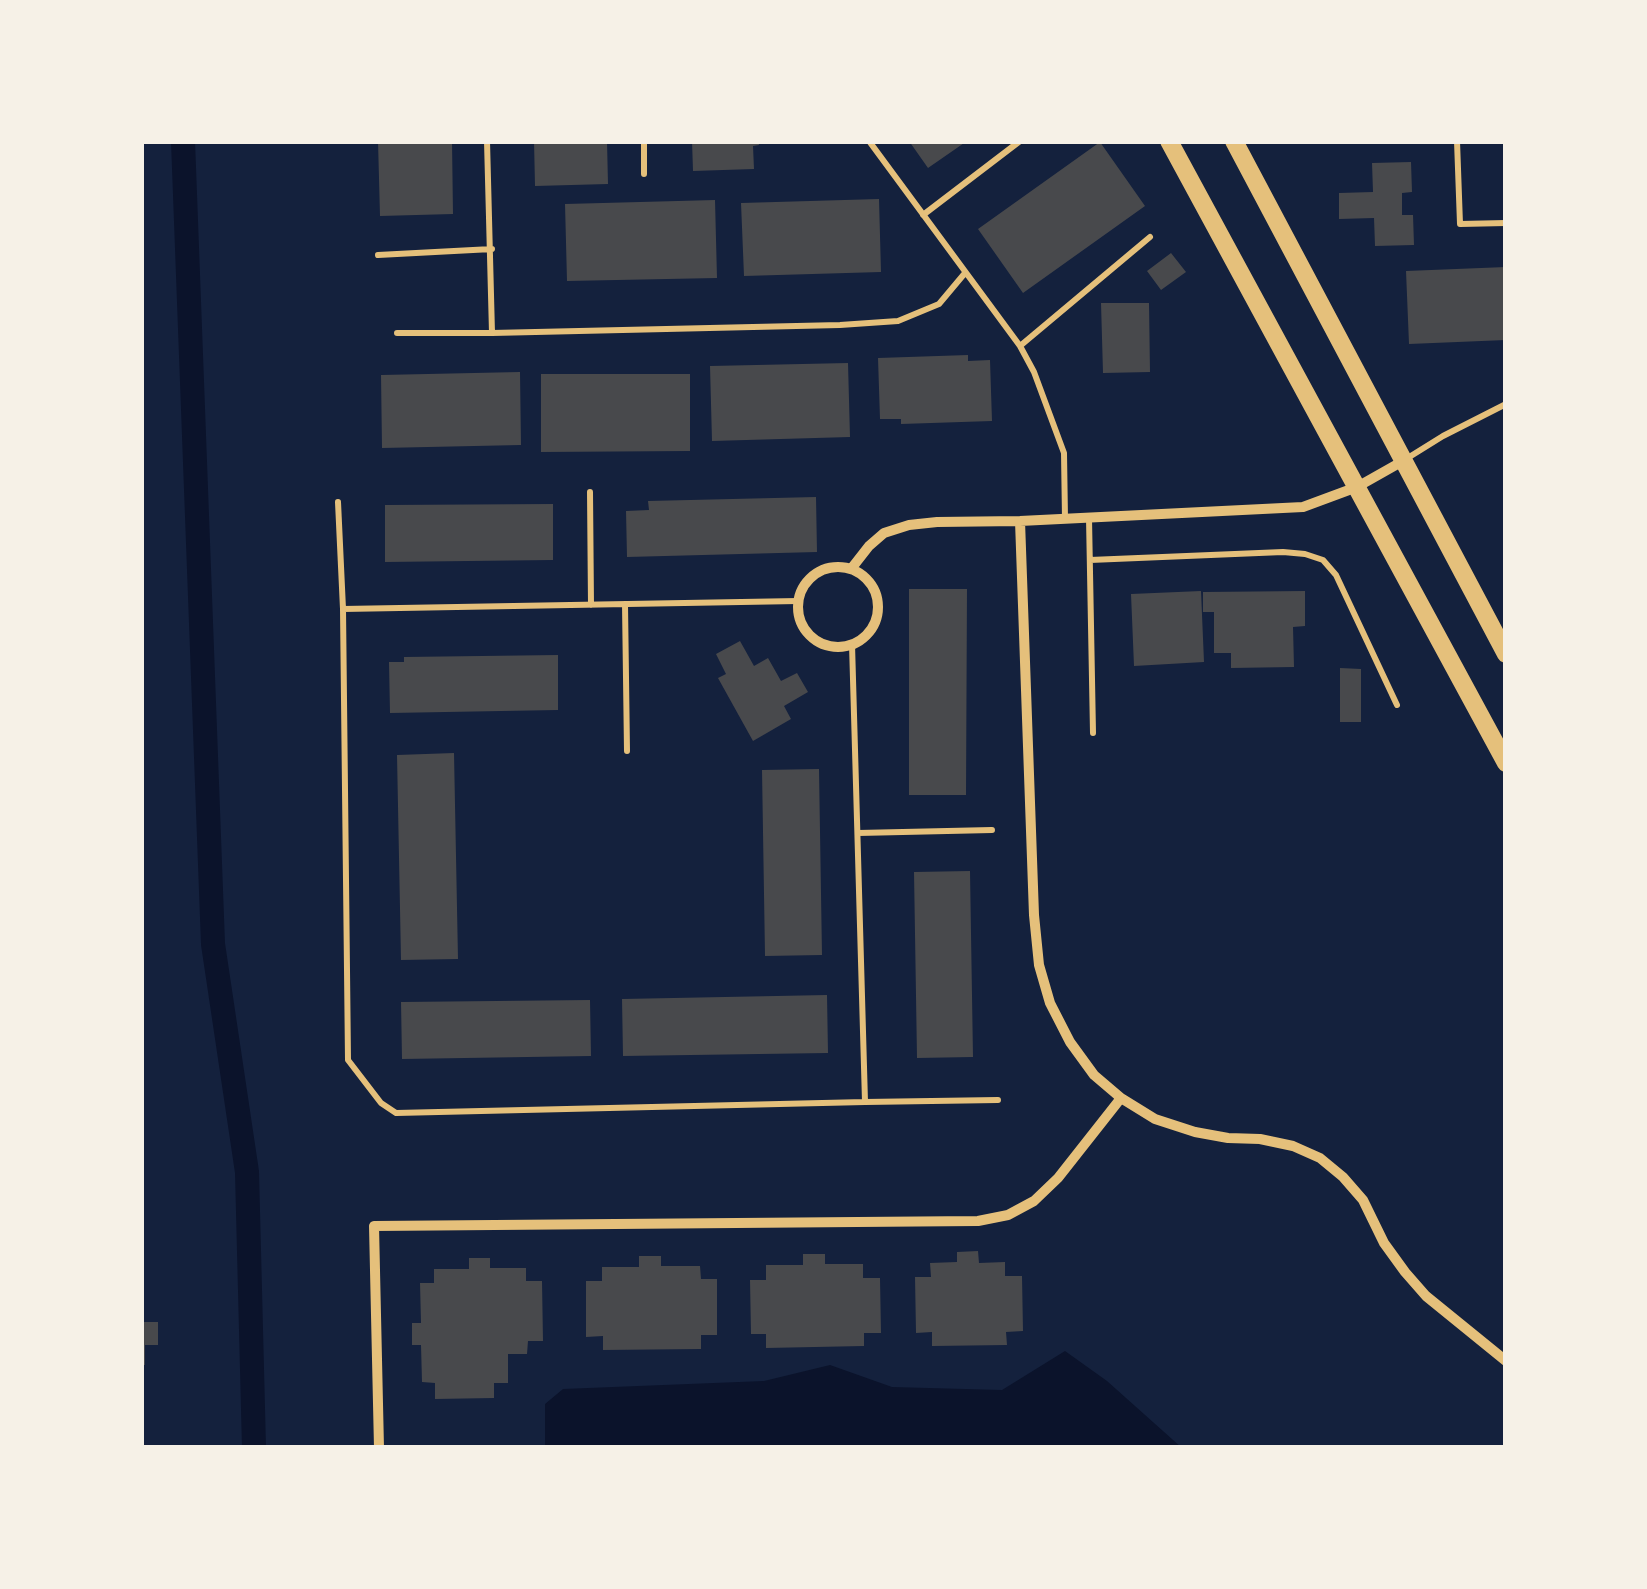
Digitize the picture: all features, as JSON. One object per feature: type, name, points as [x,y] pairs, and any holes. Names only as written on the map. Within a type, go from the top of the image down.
[{"type":"main road","points":[[1169,141],[1506,763]]},
{"type":"main road","points":[[1234,141],[1506,654]]},
{"type":"street","points":[[851,569],[884,533],[909,525],[1303,507],[1357,487],[1403,460]]},
{"type":"street","points":[[1020,521],[1034,915],[1039,965],[1050,1003],[1070,1042],[1094,1075],[1155,1119],[1195,1132],[1293,1146],[1320,1158],[1363,1200],[1384,1243],[1426,1296],[1506,1361]]},
{"type":"street","points":[[828,568],[851,569],[872,586],[877,599],[873,626],[852,644],[825,645],[804,628],[798,601],[817,573],[828,568]]},
{"type":"street","points":[[379,1448],[374,1226],[978,1221],[1034,1201],[1121,1098]]},
{"type":"lane","points":[[487,141],[492,333]]},
{"type":"lane","points":[[644,141],[644,174]]},
{"type":"lane","points":[[869,141],[1020,346],[1034,372],[1064,453],[1065,519]]},
{"type":"lane","points":[[923,215],[1020,141]]},
{"type":"lane","points":[[1457,141],[1460,224],[1506,224]]},
{"type":"lane","points":[[1020,346],[1150,237]]},
{"type":"lane","points":[[378,255],[492,249]]},
{"type":"lane","points":[[397,333],[840,326],[898,321],[939,304],[965,272]]},
{"type":"lane","points":[[1403,460],[1506,404]]},
{"type":"lane","points":[[590,492],[591,605]]},
{"type":"lane","points":[[338,502],[348,1060],[381,1103],[396,1113],[998,1100]]},
{"type":"lane","points":[[1089,518],[1094,733]]},
{"type":"lane","points":[[1090,560],[1283,552],[1323,560],[1336,575],[1397,705]]},
{"type":"lane","points":[[343,609],[798,601]]},
{"type":"lane","points":[[625,604],[627,751]]},
{"type":"lane","points":[[852,644],[866,1102]]},
{"type":"lane","points":[[858,833],[992,830]]},
{"type":"water","points":[[1065,1351],[1107,1381],[1182,1448],[545,1448],[545,1404],[563,1389],[764,1381],[830,1365],[892,1387],[1002,1390]]},
{"type":"building","points":[[378,141],[452,141],[453,214],[380,216]]},
{"type":"building","points":[[534,141],[607,141],[608,184],[535,186]]},
{"type":"building","points":[[692,141],[758,141],[753,146],[754,169],[693,171]]},
{"type":"building","points":[[909,141],[967,141],[928,168]]},
{"type":"building","points":[[1100,142],[1145,206],[1023,293],[978,229]]},
{"type":"building","points":[[1411,162],[1412,192],[1402,193],[1402,215],[1413,215],[1414,245],[1375,246],[1374,218],[1339,219],[1339,193],[1373,192],[1372,163]]},
{"type":"building","points":[[879,199],[881,272],[744,276],[741,203]]},
{"type":"building","points":[[715,200],[717,278],[567,281],[565,204]]},
{"type":"building","points":[[1171,253],[1186,272],[1161,290],[1147,271]]},
{"type":"building","points":[[1506,267],[1506,340],[1409,344],[1406,271]]},
{"type":"building","points":[[1101,303],[1149,303],[1150,372],[1103,373]]},
{"type":"building","points":[[968,355],[968,361],[990,360],[992,421],[901,424],[901,419],[880,419],[878,358]]},
{"type":"building","points":[[848,363],[850,437],[712,441],[710,366]]},
{"type":"building","points":[[520,372],[521,445],[382,448],[381,375]]},
{"type":"building","points":[[541,374],[690,374],[690,451],[541,452]]},
{"type":"building","points":[[816,497],[817,552],[627,557],[626,511],[649,510],[648,501]]},
{"type":"building","points":[[553,504],[553,560],[385,562],[385,505]]},
{"type":"building","points":[[909,589],[967,589],[966,795],[909,795]]},
{"type":"building","points":[[1201,591],[1204,662],[1134,666],[1131,594]]},
{"type":"building","points":[[1305,591],[1305,626],[1293,627],[1294,667],[1231,668],[1231,653],[1214,653],[1214,612],[1203,612],[1203,592]]},
{"type":"building","points":[[740,641],[754,666],[768,658],[781,681],[797,673],[808,692],[784,706],[791,719],[753,741],[718,678],[726,674],[716,654]]},
{"type":"building","points":[[558,655],[558,710],[390,713],[389,662],[404,662],[404,657]]},
{"type":"building","points":[[1340,668],[1361,669],[1361,722],[1340,722]]},
{"type":"building","points":[[454,753],[458,959],[401,960],[397,755]]},
{"type":"building","points":[[819,769],[822,955],[765,956],[762,770]]},
{"type":"building","points":[[970,871],[973,1057],[917,1058],[914,872]]},
{"type":"building","points":[[827,995],[828,1053],[623,1056],[622,999]]},
{"type":"building","points":[[590,1000],[591,1056],[402,1059],[401,1002]]},
{"type":"building","points":[[978,1251],[979,1263],[1005,1262],[1005,1276],[1022,1276],[1023,1331],[1006,1332],[1007,1345],[932,1346],[932,1332],[916,1333],[915,1277],[931,1277],[930,1263],[957,1262],[957,1252]]},
{"type":"building","points":[[803,1254],[825,1254],[825,1264],[863,1264],[863,1278],[880,1278],[881,1333],[864,1333],[864,1346],[766,1348],[766,1334],[751,1334],[750,1280],[766,1280],[766,1265],[803,1265]]},
{"type":"building","points":[[639,1256],[661,1256],[661,1266],[700,1266],[701,1279],[717,1279],[717,1335],[701,1335],[701,1349],[603,1350],[603,1336],[586,1337],[586,1281],[602,1281],[602,1267],[639,1267]]},
{"type":"building","points":[[469,1258],[490,1258],[490,1268],[526,1268],[526,1281],[542,1281],[543,1341],[528,1341],[527,1354],[508,1354],[508,1383],[494,1383],[494,1398],[435,1399],[435,1383],[422,1382],[421,1345],[412,1345],[412,1323],[421,1323],[420,1283],[434,1283],[434,1269],[469,1269]]},
{"type":"building","points":[[141,1322],[158,1322],[158,1345],[145,1345],[145,1365],[141,1365]]},
{"type":"waterway","points":[[183,141],[213,944],[247,1172],[254,1448]]}]
